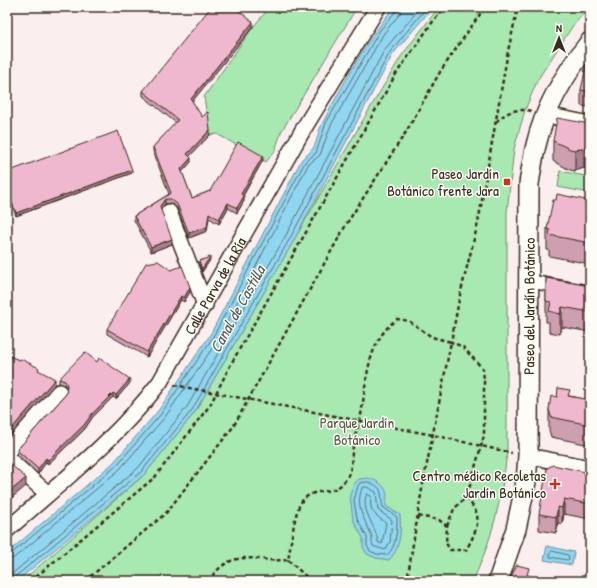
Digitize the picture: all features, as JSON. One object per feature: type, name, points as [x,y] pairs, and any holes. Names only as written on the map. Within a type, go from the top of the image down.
[{"type":"street","name":"Calle Parva de la Ría","points":[[7,530],[112,436],[140,408],[160,382],[304,128],[378,7]]},
{"type":"street","name":"Paseo del Jardín Botánico","points":[[498,581],[516,529],[526,482],[528,456],[529,184],[536,144],[546,115],[572,65],[590,42]]},
{"type":"street","points":[[546,115],[590,124]]},
{"type":"street","points":[[170,212],[205,305]]},
{"type":"street","points":[[528,281],[590,292]]},
{"type":"street","points":[[7,452],[59,392]]},
{"type":"street","points":[[528,456],[590,468]]},
{"type":"street","points":[[7,458],[48,494]]},
{"type":"path","points":[[31,581],[155,477],[210,405],[396,74],[434,20],[445,7]]},
{"type":"path","points":[[85,581],[166,513],[233,427],[247,399],[347,223],[406,132],[440,72],[485,7]]},
{"type":"path","points":[[407,581],[460,295],[478,223],[508,51],[518,7]]},
{"type":"path","points":[[496,122],[502,116],[513,110],[526,110]]},
{"type":"path","points":[[288,560],[296,512],[302,502],[310,494],[335,490],[345,482],[350,470],[353,447],[360,421],[368,364],[376,346],[392,323],[397,319],[409,320],[432,337],[463,347],[483,369],[484,436],[467,496],[454,509],[447,526],[446,543],[450,550],[466,550],[474,534],[477,520],[476,511],[467,496]]},
{"type":"path","points":[[166,383],[433,435],[528,456]]},
{"type":"path","points":[[418,516],[439,520],[447,526]]},
{"type":"path","points":[[208,581],[218,567],[234,560],[246,557],[276,561],[288,560],[311,581]]},
{"type":"green space","points":[[270,7],[357,7],[281,132],[275,151],[266,162],[217,134],[210,135],[204,97],[253,27]]},
{"type":"green space","name":"Parque Jardín Botánico","points":[[439,7],[589,7],[572,27],[538,79],[525,110],[514,149],[507,212],[507,453],[499,502],[491,534],[473,581],[22,581],[144,475],[195,412],[402,55]]},
{"type":"green space","points":[[560,171],[590,177],[590,193],[558,187]]},
{"type":"water","name":"Canal de Castilla","points":[[394,7],[433,7],[393,54],[293,242],[195,412],[144,475],[17,581],[7,581],[7,553],[113,463],[158,411],[210,335],[302,159],[312,150],[315,145],[321,126],[348,76],[365,47]]},
{"type":"water","points":[[368,478],[374,480],[385,488],[387,495],[386,506],[400,515],[398,545],[389,560],[376,558],[367,554],[363,547],[363,538],[353,520],[350,495],[354,484],[359,479]]},
{"type":"water","points":[[547,546],[574,552],[572,565],[544,560]]},
{"type":"building","points":[[211,7],[234,7],[253,22],[191,99],[202,117],[208,112],[210,130],[187,154],[191,158],[181,169],[192,198],[210,191],[238,142],[263,156],[241,194],[244,196],[237,208],[228,203],[219,219],[209,213],[207,227],[189,233],[177,204],[171,199],[165,199],[160,206],[172,239],[151,247],[134,216],[171,193],[153,147],[178,120],[143,91]]},
{"type":"building","points":[[587,62],[590,62],[590,92],[581,90]]},
{"type":"building","points":[[557,118],[590,124],[590,149],[570,149],[553,141]]},
{"type":"building","points":[[118,131],[132,170],[16,213],[7,189],[7,172]]},
{"type":"building","points":[[557,194],[590,201],[590,243],[549,235],[550,230],[547,229],[553,200],[556,200]]},
{"type":"building","points":[[210,257],[202,269],[199,261]]},
{"type":"building","points":[[158,261],[171,270],[182,266],[190,287],[184,298],[181,296],[147,352],[107,329],[146,263]]},
{"type":"building","points":[[546,278],[590,286],[590,312],[562,307],[560,314],[549,311],[551,302],[546,301]]},
{"type":"building","points":[[85,352],[97,362],[99,358],[130,379],[116,395],[113,393],[92,414],[84,425],[48,460],[46,458],[38,469],[17,450],[66,394],[67,385],[65,381],[59,379]]},
{"type":"building","points":[[7,355],[19,360],[21,359],[39,368],[38,370],[55,379],[7,434]]},
{"type":"building","points":[[558,388],[570,390],[568,396],[590,400],[590,425],[551,417],[549,409],[551,396],[557,397]]},
{"type":"building","points":[[7,461],[26,478],[7,494]]},
{"type":"building","points":[[553,465],[590,473],[590,504],[564,499],[562,508],[558,507],[556,517],[539,514],[547,468]]},
{"type":"building","points":[[517,565],[529,568],[527,575],[545,579],[545,581],[509,581]]},
{"type":"place","name":"Paseo Jardín Botánico frente Jara","points":[[507,182]]},
{"type":"place","name":"Centro médico Recoletas Jardín Botánico","points":[[555,484]]}]
